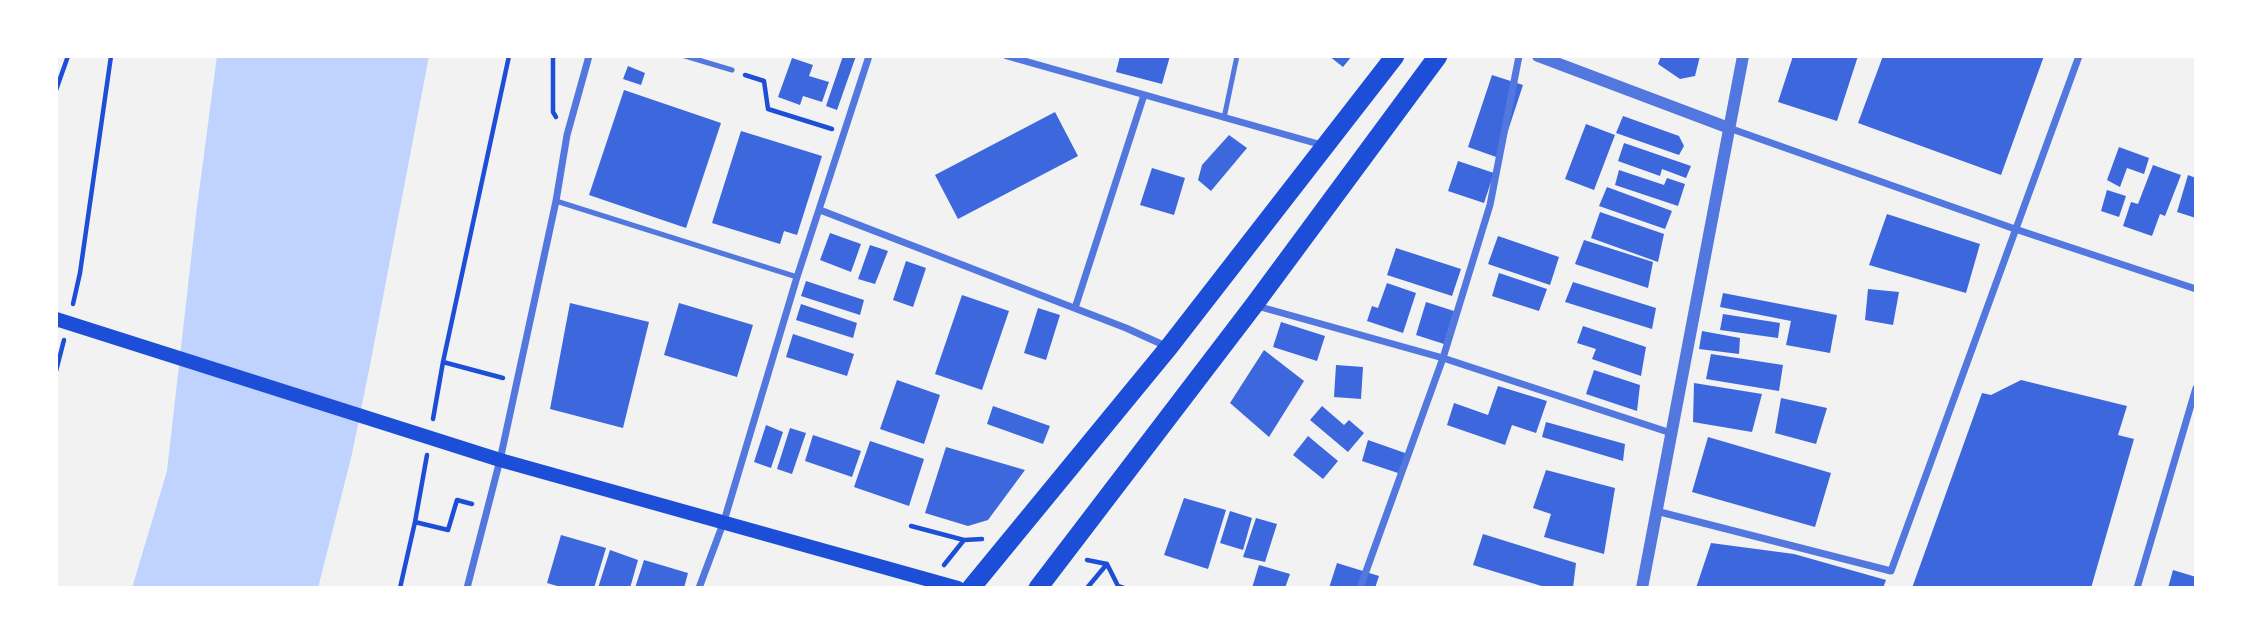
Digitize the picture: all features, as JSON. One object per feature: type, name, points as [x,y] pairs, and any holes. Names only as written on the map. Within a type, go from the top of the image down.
[{"type":"highway","points":[[971,588],[1169,347],[1395,56]]},
{"type":"highway","points":[[1038,588],[1254,305],[1438,56]]},
{"type":"main road","points":[[56,319],[500,460],[958,588]]},
{"type":"street","points":[[467,588],[500,460],[556,201],[567,135],[589,56]]},
{"type":"street","points":[[699,588],[724,521],[797,277],[869,56]]},
{"type":"street","points":[[1007,56],[1326,147]]},
{"type":"street","points":[[1360,588],[1443,358],[1490,205],[1519,56]]},
{"type":"street","points":[[1538,56],[1729,128],[2015,229],[2196,289]]},
{"type":"street","points":[[1642,588],[1743,56]]},
{"type":"street","points":[[1656,512],[1891,571],[2079,56]]},
{"type":"street","points":[[1075,308],[1144,95]]},
{"type":"street","points":[[820,211],[1075,308],[1169,347]]},
{"type":"street","points":[[1254,305],[1443,358],[1671,433]]},
{"type":"street","points":[[2137,588],[2196,388]]},
{"type":"lane","points":[[685,56],[732,70]]},
{"type":"lane","points":[[1224,118],[1237,56]]},
{"type":"lane","points":[[556,201],[797,277]]},
{"type":"path","points":[[56,90],[68,56]]},
{"type":"path","points":[[71,310],[80,273],[111,56]]},
{"type":"path","points":[[432,429],[443,362],[509,56]]},
{"type":"path","points":[[553,56],[553,112],[567,135]]},
{"type":"path","points":[[732,70],[764,81],[768,109],[845,132]]},
{"type":"path","points":[[56,372],[65,335]]},
{"type":"path","points":[[443,362],[516,382]]},
{"type":"path","points":[[400,588],[429,442]]},
{"type":"path","points":[[415,522],[448,530],[457,500],[486,509]]},
{"type":"path","points":[[911,526],[964,540]]},
{"type":"path","points":[[1087,588],[1107,564],[1118,586],[1124,588]]},
{"type":"water","points":[[217,56],[429,56],[352,454],[318,588],[132,588],[167,471]]},
{"type":"building","points":[[843,56],[856,56],[837,110],[826,106]]},
{"type":"building","points":[[1120,56],[1170,56],[1162,84],[1116,72]]},
{"type":"building","points":[[1329,56],[1352,56],[1343,67]]},
{"type":"building","points":[[1661,56],[1700,56],[1695,76],[1680,79],[1658,64]]},
{"type":"building","points":[[1793,56],[1858,56],[1837,121],[1778,102]]},
{"type":"building","points":[[1883,56],[2044,56],[2001,175],[1858,123]]},
{"type":"building","points":[[792,58],[813,65],[809,76],[829,82],[822,102],[803,96],[800,105],[778,97]]},
{"type":"building","points":[[628,66],[645,73],[641,85],[623,79]]},
{"type":"building","points":[[1492,75],[1523,85],[1499,158],[1468,147]]},
{"type":"building","points":[[624,90],[721,123],[686,228],[589,195]]},
{"type":"building","points":[[1055,112],[1078,156],[958,219],[935,175]]},
{"type":"building","points":[[1623,116],[1679,136],[1684,146],[1679,155],[1616,133]]},
{"type":"building","points":[[1586,124],[1615,135],[1594,190],[1565,179]]},
{"type":"building","points":[[741,131],[822,156],[797,235],[784,231],[780,244],[712,223]]},
{"type":"building","points":[[1229,135],[1247,148],[1211,191],[1198,180],[1202,165]]},
{"type":"building","points":[[1624,143],[1691,166],[1686,178],[1662,169],[1660,176],[1618,161]]},
{"type":"building","points":[[2119,147],[2149,158],[2144,174],[2127,168],[2120,187],[2107,180]]},
{"type":"building","points":[[1458,161],[1494,173],[1484,203],[1448,191]]},
{"type":"building","points":[[2153,165],[2181,175],[2165,216],[2160,214],[2152,236],[2123,226],[2131,202],[2138,204]]},
{"type":"building","points":[[1152,168],[1185,178],[1174,215],[1140,205]]},
{"type":"building","points":[[1619,170],[1664,185],[1667,178],[1685,184],[1678,206],[1615,185]]},
{"type":"building","points":[[2188,175],[2196,178],[2196,218],[2177,212]]},
{"type":"building","points":[[1607,187],[1672,211],[1665,229],[1599,206]]},
{"type":"building","points":[[2107,190],[2126,196],[2119,217],[2101,211]]},
{"type":"building","points":[[1600,212],[1664,234],[1658,262],[1591,238]]},
{"type":"building","points":[[1887,214],[1980,244],[1966,293],[1869,265]]},
{"type":"building","points":[[830,233],[861,244],[851,272],[820,260]]},
{"type":"building","points":[[1498,236],[1559,257],[1550,285],[1488,264]]},
{"type":"building","points":[[1584,240],[1653,262],[1648,288],[1575,264]]},
{"type":"building","points":[[870,245],[888,251],[875,284],[858,279]]},
{"type":"building","points":[[1396,248],[1461,269],[1452,296],[1387,275]]},
{"type":"building","points":[[906,261],[926,268],[913,307],[893,300]]},
{"type":"building","points":[[1499,273],[1547,289],[1539,311],[1492,296]]},
{"type":"building","points":[[806,281],[864,300],[860,315],[801,296]]},
{"type":"building","points":[[1573,282],[1656,308],[1652,329],[1565,302]]},
{"type":"building","points":[[1387,283],[1416,293],[1403,333],[1367,321],[1372,306],[1378,308]]},
{"type":"building","points":[[1868,289],[1899,292],[1893,325],[1865,320]]},
{"type":"building","points":[[1723,293],[1837,315],[1830,353],[1786,345],[1791,321],[1720,307]]},
{"type":"building","points":[[962,295],[1009,311],[982,390],[935,374]]},
{"type":"building","points":[[1426,302],[1454,311],[1444,344],[1416,335]]},
{"type":"building","points":[[570,303],[649,322],[623,428],[550,409]]},
{"type":"building","points":[[679,303],[753,325],[737,377],[664,355]]},
{"type":"building","points":[[801,304],[857,323],[853,338],[796,320]]},
{"type":"building","points":[[1038,308],[1060,315],[1046,360],[1024,353]]},
{"type":"building","points":[[1723,314],[1780,323],[1778,338],[1720,330]]},
{"type":"building","points":[[1281,322],[1325,336],[1317,361],[1273,347]]},
{"type":"building","points":[[1583,326],[1646,347],[1641,376],[1592,359],[1596,349],[1577,343]]},
{"type":"building","points":[[1702,331],[1740,338],[1739,354],[1699,349]]},
{"type":"building","points":[[793,334],[854,354],[847,376],[786,357]]},
{"type":"building","points":[[1264,350],[1304,381],[1269,437],[1230,403]]},
{"type":"building","points":[[1711,354],[1783,365],[1779,391],[1706,379]]},
{"type":"building","points":[[1336,365],[1363,367],[1361,399],[1334,397]]},
{"type":"building","points":[[1594,370],[1640,385],[1637,411],[1586,394]]},
{"type":"building","points":[[897,380],[940,395],[924,444],[880,429]]},
{"type":"building","points":[[2021,380],[2127,406],[2118,435],[2134,439],[2091,588],[1912,588],[1982,393],[1991,395]]},
{"type":"building","points":[[1694,383],[1762,394],[1752,432],[1693,422]]},
{"type":"building","points":[[1498,386],[1547,401],[1536,433],[1512,425],[1505,445],[1447,425],[1454,403],[1488,415]]},
{"type":"building","points":[[1781,398],[1827,408],[1816,444],[1775,433]]},
{"type":"building","points":[[993,406],[1050,426],[1043,444],[987,424]]},
{"type":"building","points":[[1322,406],[1344,425],[1349,420],[1364,433],[1348,452],[1310,420]]},
{"type":"building","points":[[1546,422],[1625,444],[1623,461],[1542,437]]},
{"type":"building","points":[[766,425],[783,432],[771,468],[754,462]]},
{"type":"building","points":[[790,428],[806,433],[792,474],[777,469]]},
{"type":"building","points":[[813,435],[861,451],[852,477],[805,461]]},
{"type":"building","points":[[1308,436],[1338,461],[1323,479],[1293,455]]},
{"type":"building","points":[[1708,437],[1831,473],[1815,527],[1692,492]]},
{"type":"building","points":[[1368,440],[1408,454],[1401,474],[1362,461]]},
{"type":"building","points":[[870,441],[924,459],[909,506],[854,487]]},
{"type":"building","points":[[946,447],[1025,470],[988,520],[968,526],[925,513]]},
{"type":"building","points":[[1546,470],[1615,488],[1604,554],[1544,537],[1551,514],[1533,508]]},
{"type":"building","points":[[1184,498],[1226,510],[1208,569],[1164,555]]},
{"type":"building","points":[[1230,511],[1252,518],[1243,550],[1220,543]]},
{"type":"building","points":[[1256,518],[1277,524],[1265,562],[1243,557]]},
{"type":"building","points":[[1483,534],[1576,563],[1573,588],[1548,588],[1473,565]]},
{"type":"building","points":[[561,535],[606,548],[594,588],[564,588],[547,583]]},
{"type":"building","points":[[1711,543],[1794,554],[1886,580],[1883,588],[1696,588]]},
{"type":"building","points":[[610,550],[638,560],[630,588],[598,588]]},
{"type":"building","points":[[644,560],[688,573],[684,588],[635,588]]},
{"type":"building","points":[[1337,563],[1379,576],[1375,588],[1329,588]]},
{"type":"building","points":[[1259,565],[1290,574],[1285,588],[1252,588]]},
{"type":"building","points":[[2173,570],[2196,577],[2196,588],[2168,588]]}]
